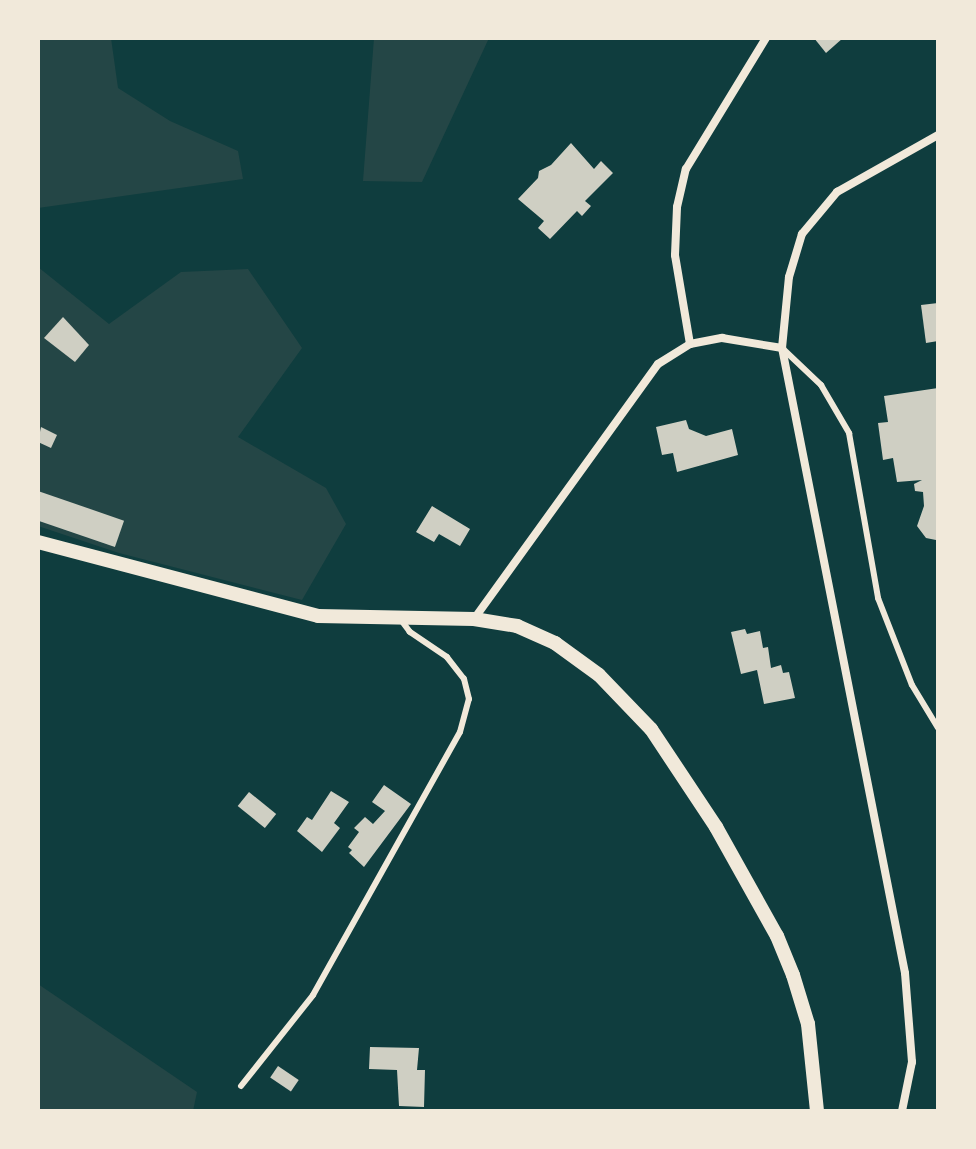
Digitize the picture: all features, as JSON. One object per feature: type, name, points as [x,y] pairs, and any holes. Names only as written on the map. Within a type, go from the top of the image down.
[{"type":"street","points":[[690,344],[675,255],[677,207],[686,169],[766,38]]},
{"type":"street","points":[[902,1111],[912,1062],[905,973],[782,348],[789,277],[802,234],[837,192],[938,135]]},
{"type":"street","points":[[474,619],[658,364],[690,344],[722,338],[782,348]]},
{"type":"street","points":[[38,542],[244,599],[318,616],[474,619],[517,626],[555,643],[599,675],[651,729],[716,827],[788,962],[808,1024],[817,1111]]},
{"type":"lane","points":[[782,348],[821,385],[849,433],[878,598],[912,685],[938,728]]},
{"type":"lane","points":[[241,1086],[313,995],[460,732],[469,699],[464,679],[447,657],[410,632],[399,618]]},
{"type":"shaded area","points":[[38,38],[111,38],[118,88],[170,121],[238,151],[243,179],[38,208]]},
{"type":"shaded area","points":[[374,38],[489,38],[422,182],[363,181]]},
{"type":"shaded area","points":[[38,267],[109,324],[181,272],[248,269],[302,348],[238,437],[326,488],[346,524],[302,600],[119,553],[38,526]]},
{"type":"shaded area","points":[[38,984],[197,1092],[193,1111],[38,1111]]},
{"type":"building","points":[[814,38],[843,38],[826,53]]},
{"type":"building","points":[[571,143],[594,169],[601,161],[613,173],[585,201],[591,206],[582,216],[577,211],[550,239],[538,228],[544,221],[518,199],[538,178],[539,171],[551,165]]},
{"type":"building","points":[[938,303],[938,341],[926,343],[921,305]]},
{"type":"building","points":[[63,317],[89,345],[75,362],[44,338]]},
{"type":"building","points":[[938,388],[936,540],[926,538],[917,526],[924,506],[923,492],[915,491],[914,484],[922,480],[897,482],[893,458],[883,460],[878,423],[888,422],[884,396]]},
{"type":"building","points":[[686,420],[689,429],[706,436],[732,429],[738,455],[677,472],[673,453],[662,455],[656,427]]},
{"type":"building","points":[[41,427],[57,435],[51,448],[38,442]]},
{"type":"building","points":[[38,491],[124,521],[115,547],[38,521]]},
{"type":"building","points":[[432,506],[470,529],[460,546],[439,534],[434,542],[416,532]]},
{"type":"building","points":[[745,629],[747,634],[760,631],[763,648],[768,647],[771,668],[781,665],[783,673],[789,672],[795,698],[764,704],[757,670],[741,674],[731,632]]},
{"type":"building","points":[[384,785],[411,804],[364,867],[349,853],[352,850],[348,847],[359,832],[354,828],[365,817],[373,824],[385,811],[372,802]]},
{"type":"building","points":[[331,791],[349,802],[334,823],[340,828],[322,852],[297,831],[307,817],[312,820]]},
{"type":"building","points":[[249,792],[276,814],[265,828],[238,806]]},
{"type":"building","points":[[370,1047],[419,1048],[417,1070],[425,1070],[424,1107],[399,1106],[397,1070],[369,1069]]},
{"type":"building","points":[[278,1066],[299,1080],[291,1092],[270,1078]]}]
